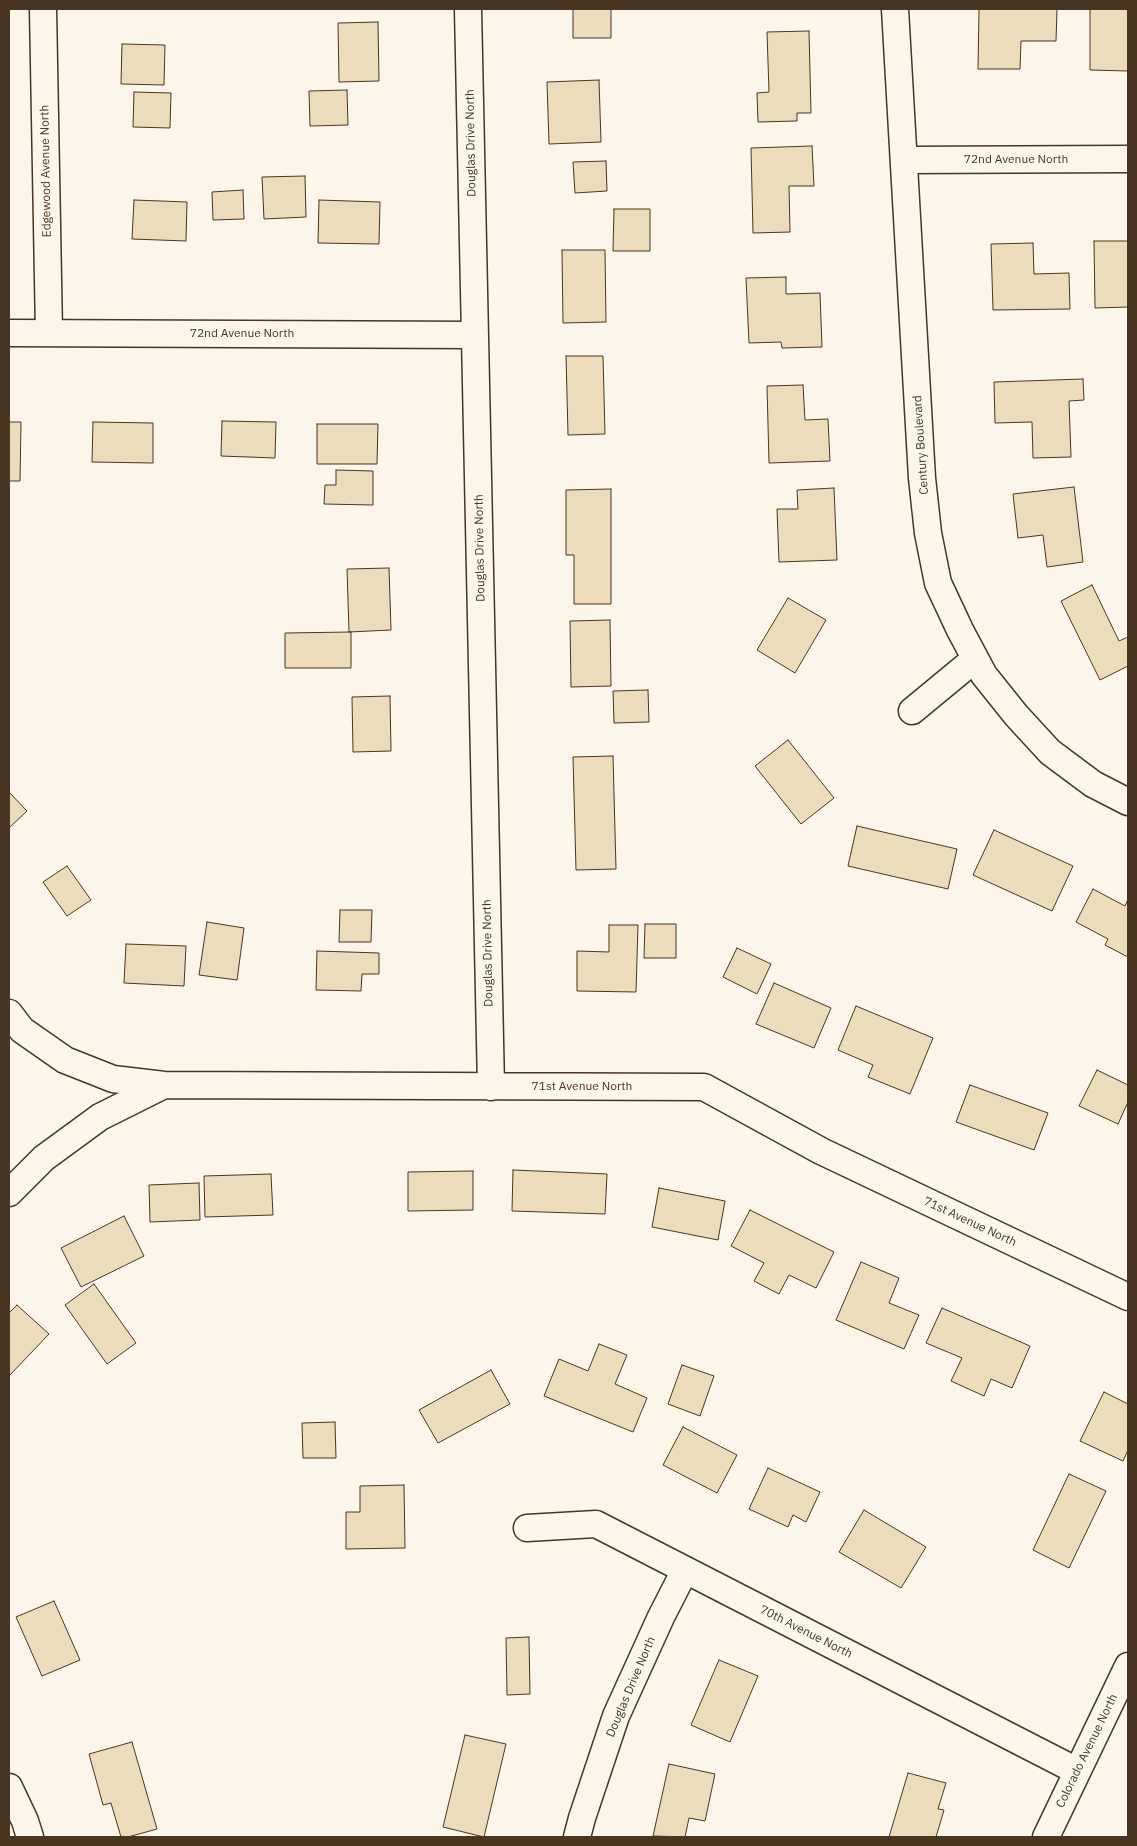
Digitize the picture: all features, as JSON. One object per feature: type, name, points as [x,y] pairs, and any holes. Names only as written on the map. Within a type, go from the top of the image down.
[{"type":"street","name":"Edgewood Avenue North","points":[[43,9],[49,333]]},
{"type":"street","name":"Douglas Drive North","points":[[468,9],[491,1087]]},
{"type":"street","name":"Century Boulevard","points":[[895,9],[922,478],[928,533],[938,583],[984,675],[1016,715],[1050,752],[1093,784],[1128,802]]},
{"type":"street","name":"72nd Avenue North","points":[[904,160],[1128,159]]},
{"type":"street","name":"72nd Avenue North","points":[[9,333],[475,335]]},
{"type":"street","points":[[912,711],[975,659]]},
{"type":"street","name":"71st Avenue North","points":[[9,1013],[22,1030],[65,1060],[113,1080],[164,1085],[704,1087],[821,1151],[1128,1297]]},
{"type":"street","points":[[9,1193],[44,1158],[100,1117],[164,1085]]},
{"type":"street","name":"70th Avenue North","points":[[527,1528],[596,1524],[1077,1771]]},
{"type":"street","name":"Douglas Drive North","points":[[577,1837],[616,1716],[661,1617],[686,1570]]},
{"type":"street","name":"Colorado Avenue North","points":[[1046,1837],[1128,1666]]},
{"type":"street","points":[[9,1787],[25,1821],[30,1837]]},
{"type":"building","points":[[573,9],[611,9],[611,38],[573,38]]},
{"type":"building","points":[[979,9],[1057,9],[1056,41],[1021,41],[1020,69],[978,69]]},
{"type":"building","points":[[1090,9],[1128,9],[1128,71],[1090,70]]},
{"type":"building","points":[[378,22],[379,81],[339,82],[338,23]]},
{"type":"building","points":[[809,31],[811,113],[797,113],[797,121],[758,122],[757,93],[769,92],[767,32]]},
{"type":"building","points":[[122,44],[165,45],[164,85],[121,84]]},
{"type":"building","points":[[599,80],[601,142],[549,144],[547,82]]},
{"type":"building","points":[[347,90],[348,125],[310,126],[309,91]]},
{"type":"building","points":[[134,92],[171,93],[170,128],[133,127]]},
{"type":"building","points":[[812,146],[814,186],[789,186],[790,232],[753,233],[751,148]]},
{"type":"building","points":[[606,161],[607,191],[575,193],[573,162]]},
{"type":"building","points":[[305,176],[306,217],[264,219],[262,177]]},
{"type":"building","points":[[243,190],[244,219],[213,220],[212,192]]},
{"type":"building","points":[[134,200],[187,202],[186,241],[132,239]]},
{"type":"building","points":[[319,200],[380,202],[379,244],[318,243]]},
{"type":"building","points":[[614,209],[650,209],[650,251],[613,251]]},
{"type":"building","points":[[1094,241],[1128,241],[1128,307],[1095,308]]},
{"type":"building","points":[[1033,243],[1034,274],[1069,273],[1070,309],[993,310],[991,244]]},
{"type":"building","points":[[562,250],[605,250],[606,322],[563,323]]},
{"type":"building","points":[[786,277],[786,294],[820,293],[822,347],[782,348],[781,342],[749,343],[746,278]]},
{"type":"building","points":[[566,356],[603,356],[605,434],[568,435]]},
{"type":"building","points":[[1083,379],[1084,400],[1069,401],[1071,457],[1033,458],[1032,422],[995,423],[994,382]]},
{"type":"building","points":[[803,385],[805,420],[828,419],[830,461],[769,463],[767,386]]},
{"type":"building","points":[[222,421],[276,422],[275,458],[221,456]]},
{"type":"building","points":[[9,422],[21,422],[20,481],[9,481]]},
{"type":"building","points":[[93,422],[153,423],[153,463],[92,462]]},
{"type":"building","points":[[317,424],[378,424],[377,464],[317,464]]},
{"type":"building","points":[[336,470],[373,471],[373,505],[324,504],[325,485],[336,485]]},
{"type":"building","points":[[1074,487],[1083,562],[1047,567],[1043,535],[1018,538],[1013,494]]},
{"type":"building","points":[[834,488],[837,560],[779,562],[777,509],[798,509],[797,490]]},
{"type":"building","points":[[611,489],[611,604],[574,604],[574,555],[566,555],[566,490]]},
{"type":"building","points":[[389,568],[391,630],[349,632],[347,569]]},
{"type":"building","points":[[1092,585],[1119,641],[1128,637],[1128,666],[1100,680],[1061,601]]},
{"type":"building","points":[[788,598],[826,620],[795,673],[757,650]]},
{"type":"building","points":[[610,620],[611,686],[571,687],[570,621]]},
{"type":"building","points":[[351,632],[351,668],[285,668],[285,633]]},
{"type":"building","points":[[648,690],[649,722],[614,723],[613,691]]},
{"type":"building","points":[[390,696],[391,751],[353,752],[352,697]]},
{"type":"building","points":[[788,740],[834,798],[801,824],[755,766]]},
{"type":"building","points":[[613,756],[616,869],[576,870],[573,757]]},
{"type":"building","points":[[9,792],[27,811],[9,828]]},
{"type":"building","points":[[857,826],[957,849],[948,889],[848,866]]},
{"type":"building","points":[[994,830],[1073,866],[1052,911],[973,875]]},
{"type":"building","points":[[67,866],[91,900],[67,916],[43,882]]},
{"type":"building","points":[[1093,889],[1125,906],[1128,899],[1128,957],[1105,945],[1108,939],[1076,922]]},
{"type":"building","points":[[340,910],[372,910],[371,942],[339,942]]},
{"type":"building","points":[[207,922],[244,928],[237,980],[199,975]]},
{"type":"building","points":[[645,924],[676,924],[676,958],[644,958]]},
{"type":"building","points":[[609,925],[638,925],[636,992],[577,991],[577,951],[609,952]]},
{"type":"building","points":[[126,944],[186,946],[184,986],[124,983]]},
{"type":"building","points":[[737,948],[771,964],[757,994],[723,977]]},
{"type":"building","points":[[317,951],[379,953],[379,974],[362,974],[361,991],[316,990]]},
{"type":"building","points":[[774,983],[831,1008],[814,1048],[756,1024]]},
{"type":"building","points":[[856,1006],[933,1038],[910,1094],[868,1077],[873,1065],[838,1050]]},
{"type":"building","points":[[1097,1070],[1128,1085],[1128,1102],[1118,1124],[1079,1106]]},
{"type":"building","points":[[970,1085],[1048,1113],[1034,1150],[956,1122]]},
{"type":"building","points":[[513,1170],[607,1174],[605,1214],[512,1211]]},
{"type":"building","points":[[473,1171],[473,1210],[408,1211],[408,1172]]},
{"type":"building","points":[[271,1174],[273,1215],[205,1217],[204,1176]]},
{"type":"building","points":[[199,1183],[200,1220],[150,1222],[149,1185]]},
{"type":"building","points":[[659,1188],[725,1201],[718,1240],[652,1227]]},
{"type":"building","points":[[750,1210],[834,1252],[816,1288],[789,1275],[779,1294],[754,1281],[764,1263],[731,1246]]},
{"type":"building","points":[[124,1216],[144,1256],[81,1287],[61,1248]]},
{"type":"building","points":[[861,1262],[899,1278],[889,1303],[919,1315],[904,1349],[836,1320]]},
{"type":"building","points":[[94,1284],[136,1343],[107,1364],[65,1305]]},
{"type":"building","points":[[17,1305],[49,1334],[9,1376],[9,1313]]},
{"type":"building","points":[[942,1308],[1030,1346],[1012,1388],[991,1379],[984,1396],[951,1381],[962,1358],[926,1343]]},
{"type":"building","points":[[599,1344],[627,1355],[615,1384],[647,1398],[633,1432],[544,1396],[559,1359],[588,1371]]},
{"type":"building","points":[[682,1365],[714,1376],[700,1416],[668,1404]]},
{"type":"building","points":[[491,1370],[510,1404],[438,1443],[419,1410]]},
{"type":"building","points":[[1104,1392],[1128,1404],[1128,1450],[1123,1461],[1080,1441]]},
{"type":"building","points":[[335,1422],[336,1458],[303,1458],[302,1423]]},
{"type":"building","points":[[683,1427],[737,1455],[717,1493],[663,1465]]},
{"type":"building","points":[[768,1468],[820,1492],[806,1522],[793,1515],[788,1527],[749,1509]]},
{"type":"building","points":[[1069,1474],[1106,1491],[1069,1568],[1033,1550]]},
{"type":"building","points":[[404,1485],[405,1548],[346,1549],[346,1512],[360,1512],[360,1486]]},
{"type":"building","points":[[864,1510],[926,1547],[901,1588],[839,1552]]},
{"type":"building","points":[[54,1601],[80,1660],[42,1676],[16,1617]]},
{"type":"building","points":[[529,1637],[530,1694],[507,1695],[506,1638]]},
{"type":"building","points":[[719,1660],[758,1676],[730,1742],[691,1725]]},
{"type":"building","points":[[465,1735],[506,1744],[484,1837],[443,1827]]},
{"type":"building","points":[[132,1742],[157,1829],[128,1837],[121,1837],[111,1803],[103,1805],[89,1754]]},
{"type":"building","points":[[669,1764],[715,1774],[705,1821],[689,1818],[685,1837],[653,1836]]},
{"type":"building","points":[[908,1773],[946,1783],[938,1809],[944,1810],[936,1837],[889,1837]]}]
